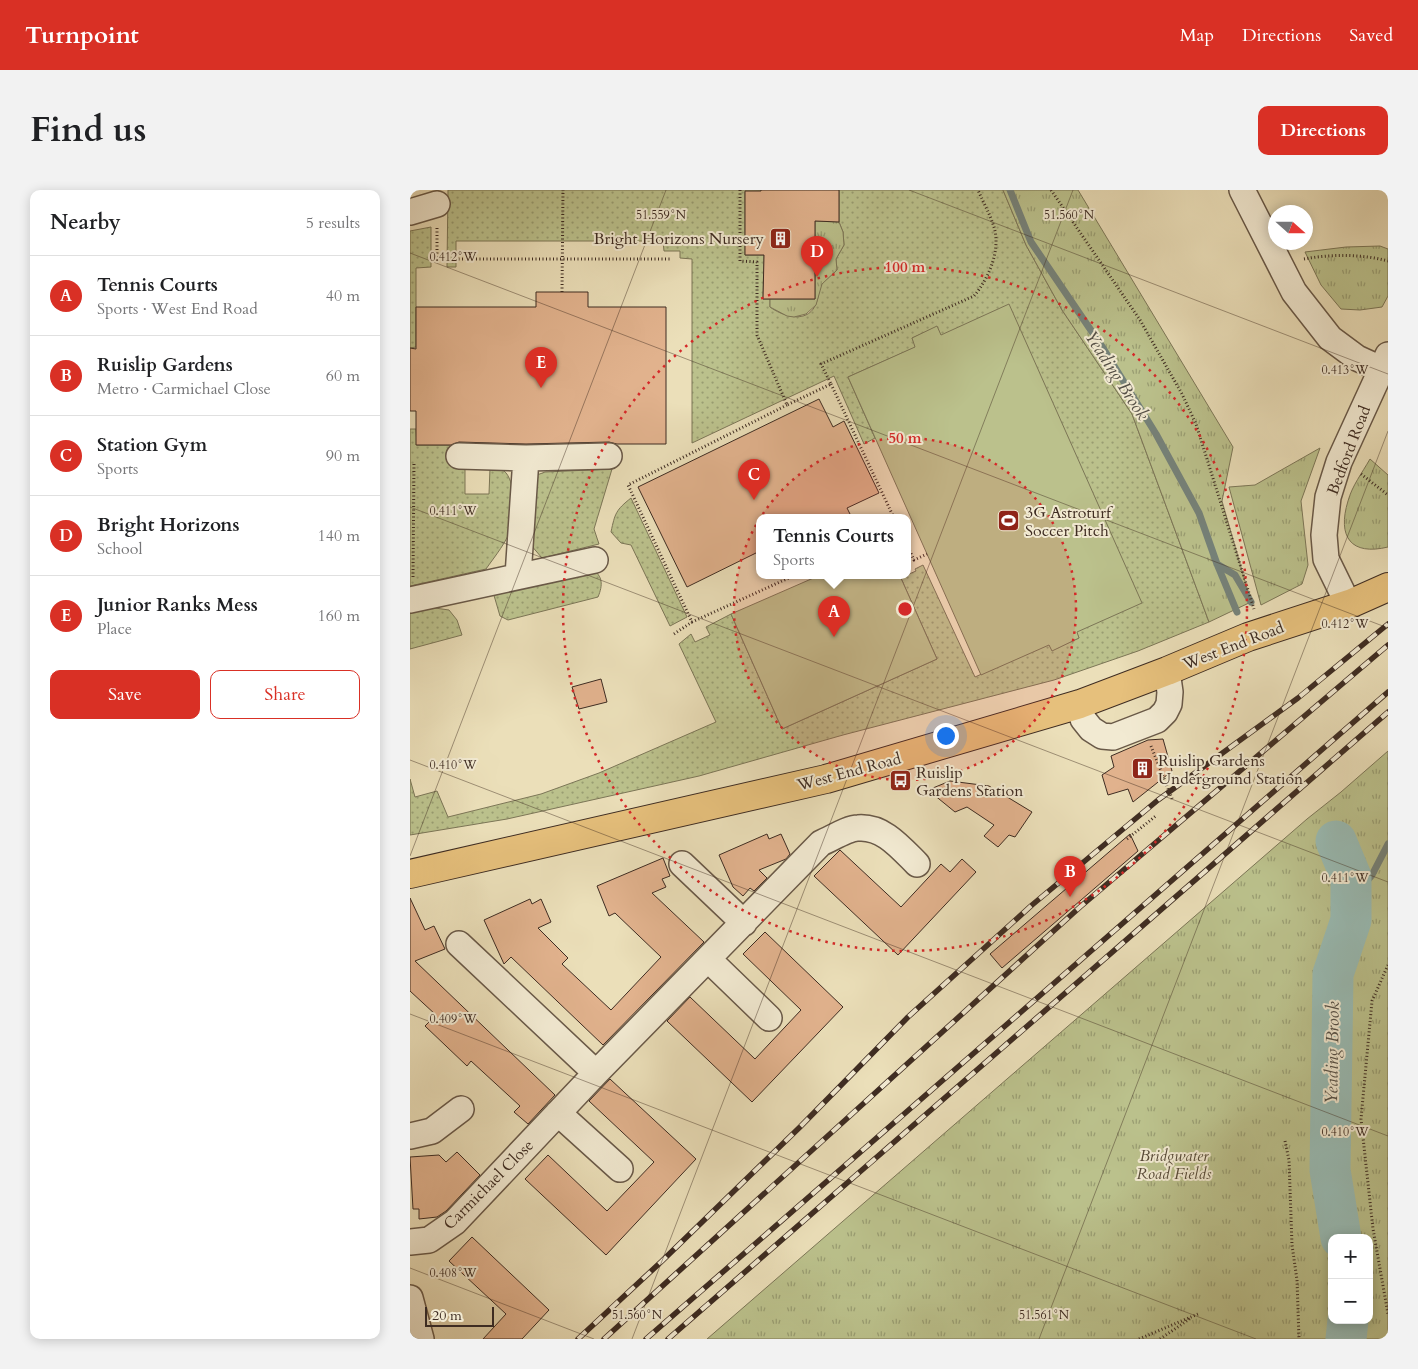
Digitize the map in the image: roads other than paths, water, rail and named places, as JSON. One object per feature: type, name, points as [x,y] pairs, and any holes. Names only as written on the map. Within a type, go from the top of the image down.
[{"type":"main road","name":"West End Road","points":[[410,874],[826,779],[1080,704],[1248,638],[1348,604],[1388,587]]},
{"type":"street","points":[[1242,190],[1294,292],[1330,338],[1357,358],[1384,362]]},
{"type":"street","points":[[410,212],[437,204]]},
{"type":"street","name":"Bedford Road","points":[[1348,604],[1326,559],[1324,535],[1328,497],[1340,462],[1384,362]]},
{"type":"street","points":[[459,456],[526,458],[609,456]]},
{"type":"street","points":[[518,576],[526,458]]},
{"type":"street","points":[[412,592],[462,597],[518,576],[595,560]]},
{"type":"street","points":[[1080,704],[1083,719],[1091,729],[1102,736],[1113,737],[1157,720],[1165,712],[1169,704],[1170,692],[1167,671]]},
{"type":"street","name":"Carmichael Close","points":[[410,1242],[429,1240],[455,1222],[596,1073],[821,843],[856,828],[876,829],[897,844],[917,864]]},
{"type":"street","points":[[682,864],[744,923]]},
{"type":"street","points":[[459,944],[596,1073]]},
{"type":"street","points":[[708,960],[769,1018]]},
{"type":"street","points":[[410,1136],[432,1131],[460,1109]]},
{"type":"street","points":[[558,1113],[620,1169]]},
{"type":"street","points":[[410,1298],[421,1339]]},
{"type":"waterway","name":"Yeading Brook","points":[[1010,190],[1031,242],[1103,348],[1156,434],[1199,513],[1237,612]]},
{"type":"waterway","name":"Yeading Brook","points":[[1217,564],[1235,575],[1251,602]]},
{"type":"waterway","name":"Yeading Brook","points":[[1336,841],[1351,877],[1351,920],[1333,974],[1330,1170],[1340,1234]]},
{"type":"waterway","name":"Yeading Brook","points":[[1351,900],[1372,875],[1388,844]]},
{"type":"waterway","name":"Yeading Brook","points":[[1346,1339],[1348,1324]]},
{"type":"railway","points":[[578,1339],[662,1261],[800,1127],[908,1017],[1032,905],[1158,800],[1298,698],[1388,624]]},
{"type":"railway","points":[[604,1339],[1080,907],[1388,645]]},
{"type":"railway","points":[[646,1339],[1388,692]]},
{"type":"railway","points":[[668,1339],[1388,712]]},
{"type":"place","name":"Bright Horizons Nursery","points":[[780,238]]},
{"type":"place","name":"Bright Horizons","points":[[817,277]]},
{"type":"place","name":"Junior Ranks Mess","points":[[541,388]]},
{"type":"place","name":"Station Gym","points":[[754,500]]},
{"type":"place","name":"3G Astroturf Soccer Pitch","points":[[1009,521]]},
{"type":"place","name":"Tennis Courts","points":[[834,637]]},
{"type":"place","name":"Ruislip Gardens Underground Station","points":[[1142,769]]},
{"type":"place","name":"Ruislip Gardens Station","points":[[900,781]]},
{"type":"place","name":"Ruislip Gardens","points":[[1070,897]]},
{"type":"park label","name":"Bridgwater Road Fields","points":[[1174,1164]]}]
